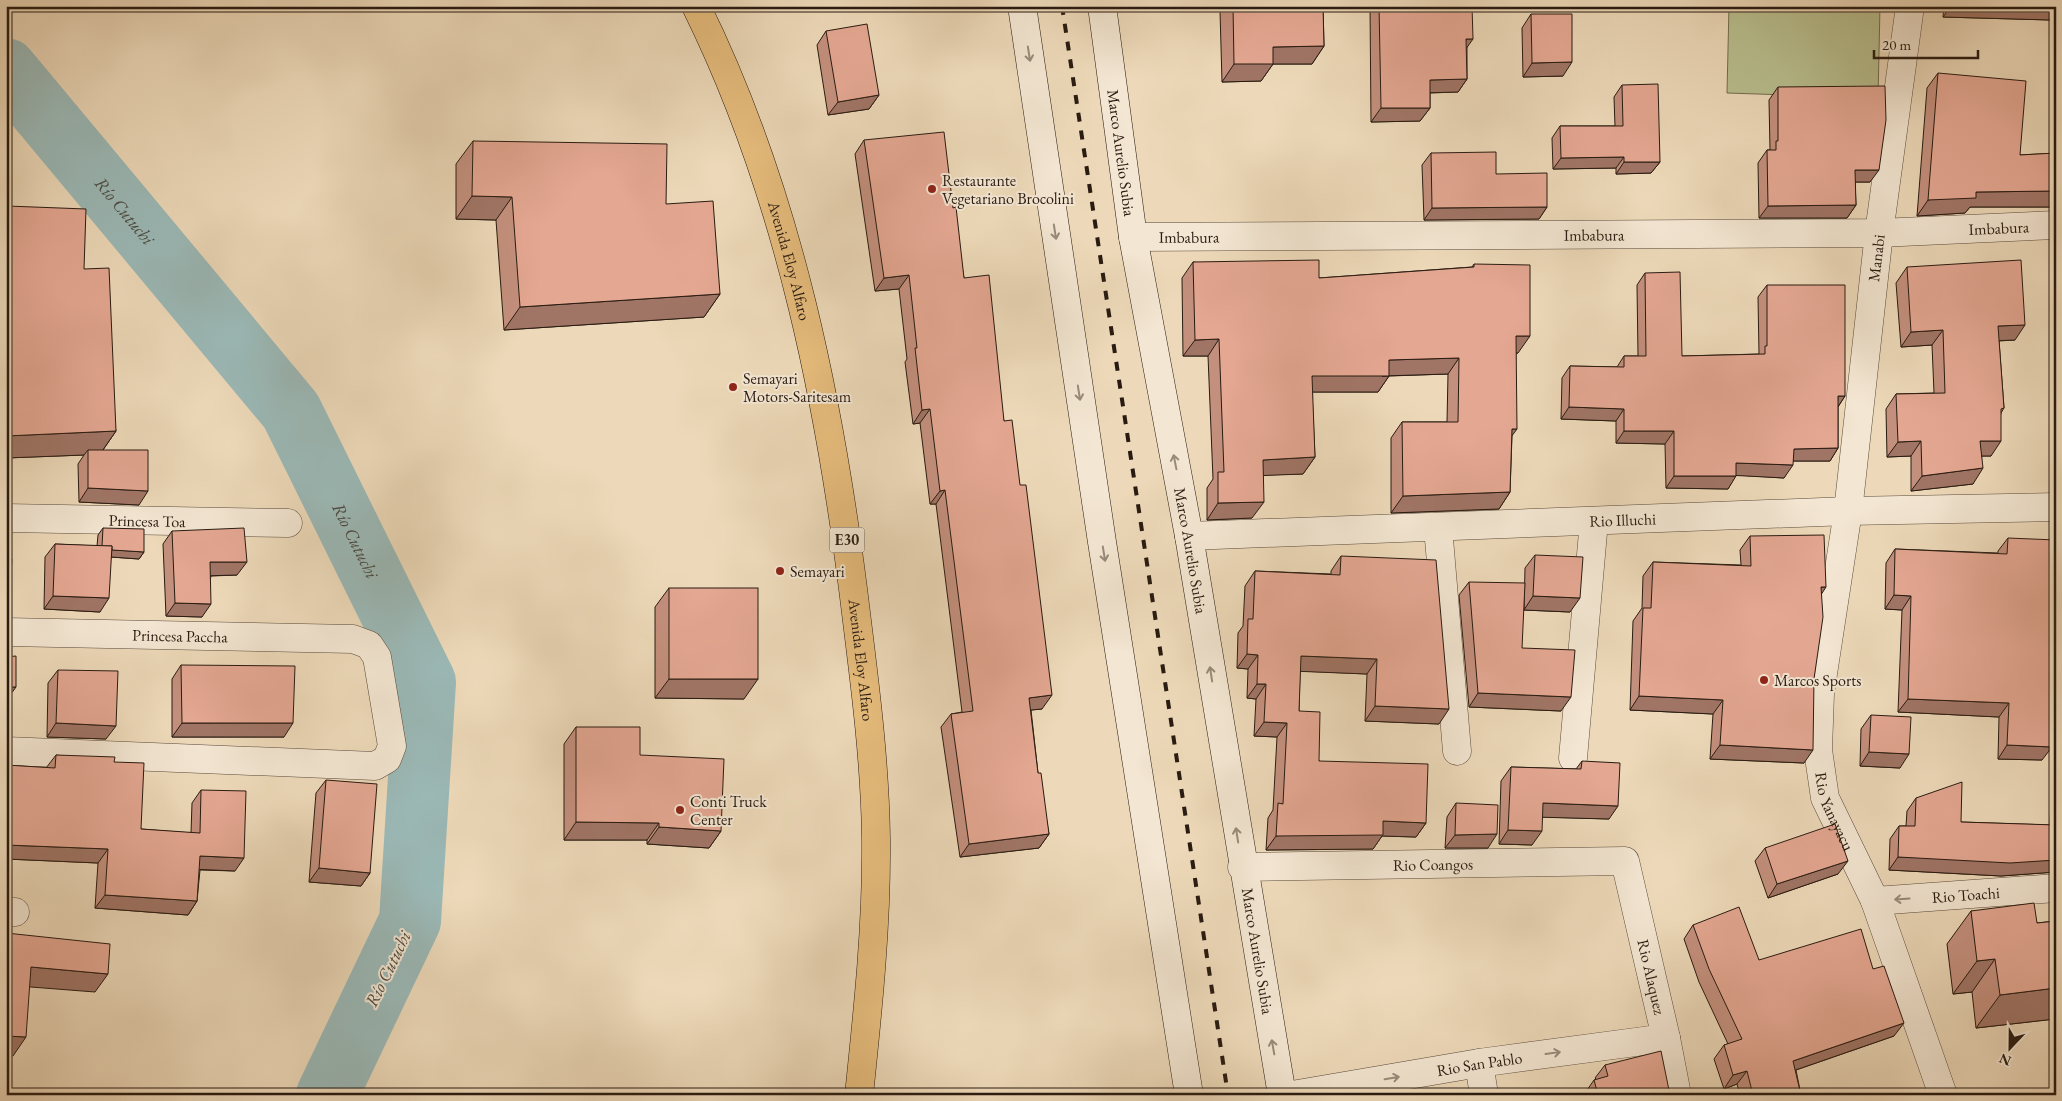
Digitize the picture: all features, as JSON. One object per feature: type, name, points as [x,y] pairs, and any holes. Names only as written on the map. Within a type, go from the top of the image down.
[{"type":"main road","name":"Avenida Eloy Alfaro","points":[[696,6],[715,45],[771,192],[814,359],[847,540],[870,730],[876,840],[875,918],[859,1095]]},
{"type":"street","points":[[1022,6],[1102,542],[1189,1095]]},
{"type":"street","name":"Marco Aurelio Subia","points":[[1102,6],[1133,237],[1189,536],[1242,867],[1282,1095]]},
{"type":"street","name":"Manabi","points":[[1848,511],[1879,233],[1910,6]]},
{"type":"street","name":"Imbabura","points":[[1133,237],[1879,233],[2056,225]]},
{"type":"street","name":"Rio Illuchi","points":[[1189,536],[1848,511],[2056,507]]},
{"type":"street","name":"Rio Yanayacu","points":[[1848,511],[1820,693],[1818,750],[1825,798],[1875,901],[1943,1095]]},
{"type":"street","name":"Princesa Toa","points":[[6,518],[288,523]]},
{"type":"street","points":[[1573,758],[1594,521]]},
{"type":"street","points":[[1438,527],[1457,751]]},
{"type":"street","name":"Princesa Paccha","points":[[6,632],[353,639],[369,644],[377,657],[392,746],[387,759],[375,766],[6,751]]},
{"type":"street","name":"Rio Coangos","points":[[1242,867],[1625,861]]},
{"type":"street","name":"Rio Alaquez","points":[[1625,861],[1666,1038],[1677,1095]]},
{"type":"street","name":"Rio Toachi","points":[[1875,901],[2056,888]]},
{"type":"street","name":"Rio San Pablo","points":[[1292,1095],[1479,1063],[1666,1038]]},
{"type":"street","points":[[1479,1063],[1484,1095]]},
{"type":"green space","points":[[1729,6],[1880,6],[1878,98],[1727,93]]},
{"type":"building","points":[[1233,6],[1323,6],[1324,46],[1273,47],[1273,64],[1234,64]]},
{"type":"building","points":[[1379,6],[1472,6],[1473,39],[1466,39],[1467,79],[1430,80],[1430,108],[1381,108]]},
{"type":"building","points":[[1531,14],[1572,14],[1572,62],[1532,63]]},
{"type":"building","points":[[867,24],[879,95],[838,102],[826,31]]},
{"type":"building","points":[[1938,73],[2026,81],[2020,155],[2056,153],[2056,191],[1976,192],[1976,198],[1928,200]]},
{"type":"building","points":[[1658,84],[1660,162],[1624,162],[1624,157],[1561,158],[1560,126],[1623,126],[1622,85]]},
{"type":"building","points":[[1885,86],[1886,120],[1879,170],[1855,170],[1856,205],[1768,206],[1767,150],[1776,150],[1776,141],[1778,141],[1778,87]]},
{"type":"building","points":[[944,132],[953,208],[956,207],[964,278],[989,275],[1004,421],[1012,420],[1020,485],[1026,485],[1052,695],[1029,698],[1038,773],[1041,773],[1049,834],[969,844],[951,714],[973,711],[945,490],[940,491],[930,409],[922,410],[909,275],[884,278],[864,140]]},
{"type":"building","points":[[473,141],[667,144],[666,204],[713,201],[720,294],[520,307],[512,197],[472,196]]},
{"type":"building","points":[[1496,152],[1496,174],[1547,173],[1547,207],[1432,208],[1431,153]]},
{"type":"building","points":[[7,206],[86,209],[84,269],[109,268],[116,431],[6,436]]},
{"type":"building","points":[[1319,260],[1319,278],[1474,267],[1474,264],[1530,265],[1530,336],[1516,336],[1517,429],[1512,429],[1510,492],[1403,496],[1402,422],[1458,422],[1459,358],[1389,360],[1389,376],[1312,376],[1315,457],[1263,460],[1264,502],[1218,503],[1218,472],[1224,472],[1219,339],[1195,340],[1193,262]]},
{"type":"building","points":[[2021,260],[2025,325],[1998,326],[2004,408],[2001,409],[2001,441],[1980,441],[1983,468],[1922,476],[1921,441],[1898,442],[1896,394],[1945,393],[1943,330],[1911,332],[1907,267]]},
{"type":"building","points":[[1680,272],[1682,356],[1765,354],[1765,346],[1767,346],[1767,285],[1845,285],[1845,396],[1838,396],[1838,448],[1794,449],[1793,465],[1736,463],[1736,476],[1674,476],[1674,431],[1624,431],[1624,409],[1569,407],[1570,366],[1624,367],[1624,356],[1646,356],[1645,273]]},
{"type":"building","points":[[88,450],[148,450],[148,491],[88,488]]},
{"type":"building","points":[[103,528],[144,529],[144,552],[112,550],[112,546],[102,546]]},
{"type":"building","points":[[244,528],[247,562],[210,562],[211,604],[175,603],[172,531]]},
{"type":"building","points":[[1824,535],[1826,587],[1821,587],[1823,617],[1814,679],[1813,750],[1720,745],[1723,700],[1639,696],[1643,608],[1651,608],[1653,562],[1751,566],[1750,536]]},
{"type":"building","points":[[2008,538],[2056,540],[2056,637],[2052,747],[2007,745],[2009,703],[1908,699],[1911,596],[1894,595],[1895,549],[2007,554]]},
{"type":"building","points":[[55,544],[112,546],[109,598],[53,596]]},
{"type":"building","points":[[1535,555],[1583,557],[1580,598],[1533,596]]},
{"type":"building","points":[[1341,556],[1436,560],[1449,709],[1375,706],[1377,659],[1301,656],[1299,711],[1320,712],[1319,761],[1428,764],[1426,823],[1383,821],[1383,835],[1276,836],[1278,803],[1283,804],[1287,723],[1264,722],[1266,684],[1257,684],[1258,655],[1247,654],[1248,619],[1253,619],[1255,571],[1340,575]]},
{"type":"building","points":[[6,559],[12,559],[10,588],[6,588]]},
{"type":"building","points":[[1469,582],[1525,583],[1522,648],[1575,650],[1571,697],[1478,693]]},
{"type":"building","points":[[669,588],[758,588],[758,679],[669,679]]},
{"type":"building","points":[[16,656],[16,687],[6,687],[6,657]]},
{"type":"building","points":[[181,665],[295,666],[293,723],[182,723]]},
{"type":"building","points":[[58,670],[118,671],[116,726],[56,723]]},
{"type":"building","points":[[1871,715],[1911,717],[1909,754],[1869,752]]},
{"type":"building","points":[[576,727],[640,727],[640,755],[724,759],[721,831],[659,827],[659,823],[576,822]]},
{"type":"building","points":[[56,755],[115,757],[114,762],[144,763],[141,829],[200,833],[201,790],[246,791],[244,858],[200,856],[197,901],[105,895],[108,849],[6,845],[6,765],[55,768]]},
{"type":"building","points":[[1582,761],[1620,763],[1618,806],[1543,803],[1542,831],[1508,830],[1511,767],[1581,769]]},
{"type":"building","points":[[326,780],[377,784],[370,873],[319,868]]},
{"type":"building","points":[[1962,782],[1961,822],[2056,825],[2056,860],[2010,863],[1898,857],[1899,826],[1915,826],[1916,798]]},
{"type":"building","points":[[1456,803],[1498,805],[1497,834],[1455,835]]},
{"type":"building","points":[[1835,824],[1848,861],[1777,884],[1765,848]]},
{"type":"building","points":[[2034,903],[2037,923],[2056,921],[2056,988],[2000,995],[1995,959],[1977,961],[1971,911]]},
{"type":"building","points":[[1739,907],[1759,960],[1861,929],[1873,969],[1884,966],[1904,1023],[1793,1061],[1801,1095],[1753,1095],[1747,1071],[1733,1075],[1724,1045],[1742,1039],[1709,969],[1693,925]]},
{"type":"building","points":[[6,933],[110,944],[108,974],[31,967],[26,1037],[6,1036]]},
{"type":"building","points":[[1661,1051],[1670,1095],[1598,1095],[1594,1080],[1608,1076],[1605,1065]]},
{"type":"building","points":[[114,1092],[114,1095],[95,1095]]},
{"type":"waterway","name":"Río Cutuchi","points":[[6,69],[291,411],[425,682],[410,921],[327,1095]]},
{"type":"railway","points":[[1062,6],[1228,1095]]},
{"type":"place","name":"Restaurante Vegetariano Brocolini","points":[[932,189]]},
{"type":"place","name":"Semayari Motors-Saritesam","points":[[733,387]]},
{"type":"place","name":"Semayari","points":[[780,571]]},
{"type":"place","name":"Marcos Sports","points":[[1764,680]]},
{"type":"place","name":"Conti Truck Center","points":[[680,810]]}]
